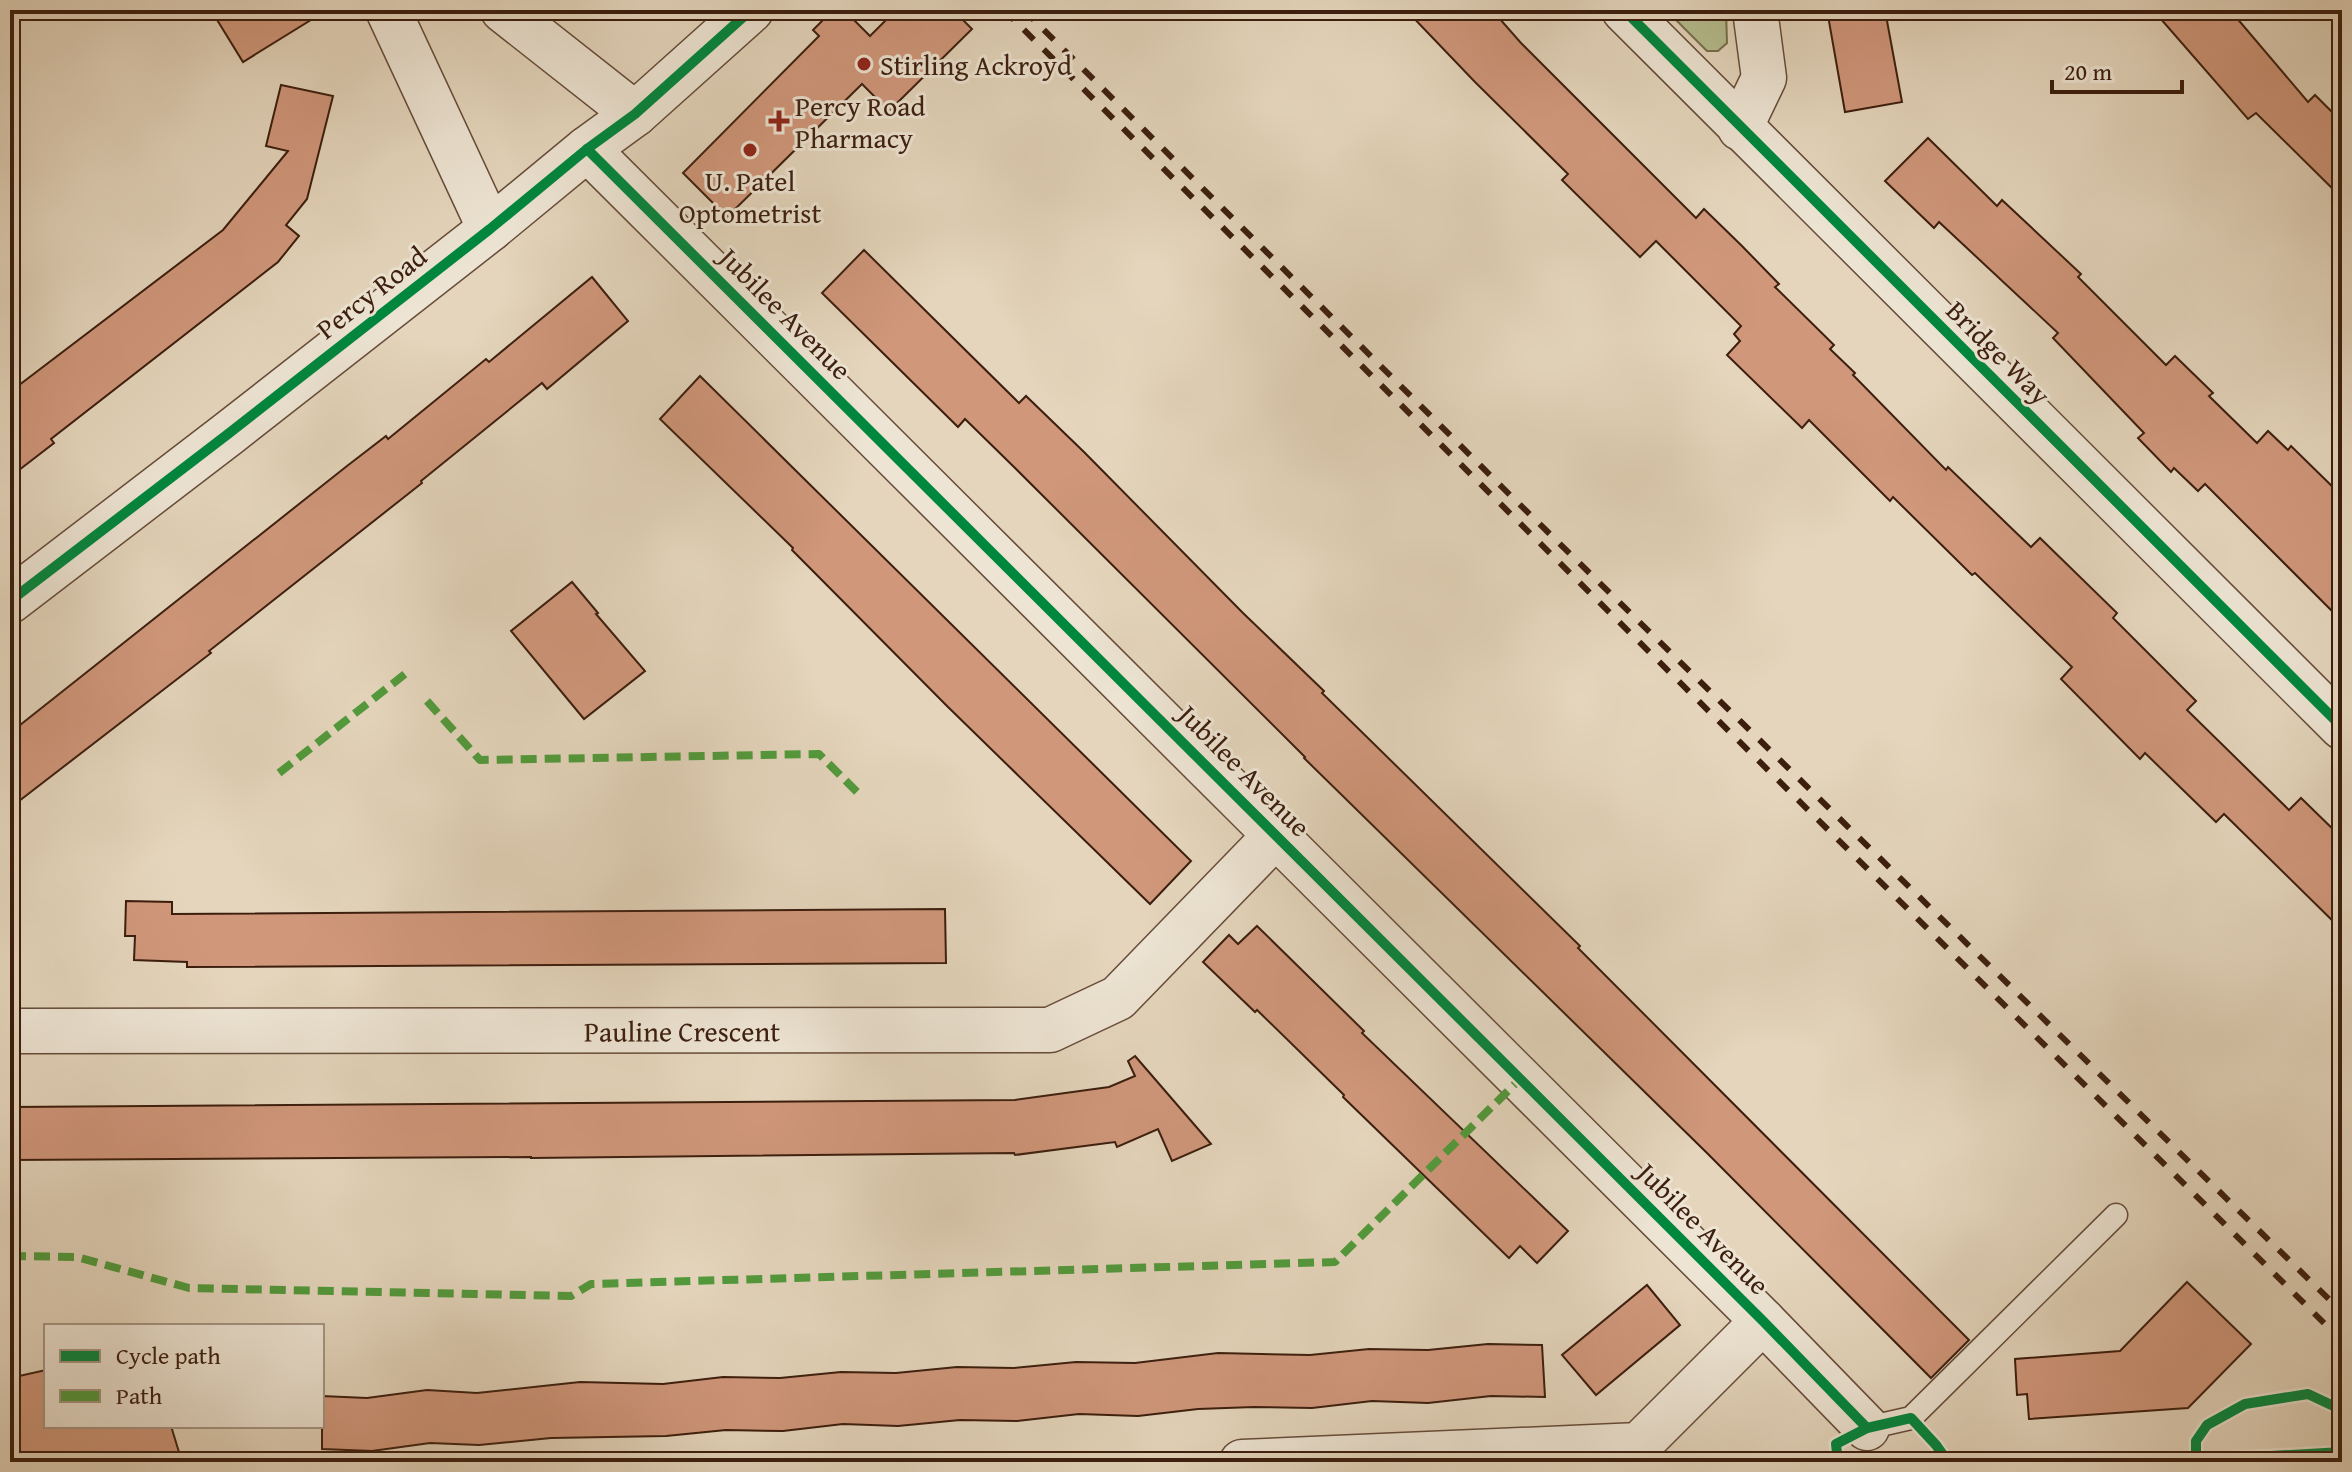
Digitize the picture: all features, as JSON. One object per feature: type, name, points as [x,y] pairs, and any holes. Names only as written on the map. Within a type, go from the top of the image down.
[{"type":"street","points":[[388,10],[490,229]]},
{"type":"street","points":[[503,10],[635,114]]},
{"type":"street","name":"Percy Road","points":[[10,601],[635,114],[751,10]]},
{"type":"street","name":"Bridge Way","points":[[1624,10],[2342,727]]},
{"type":"street","points":[[1740,128],[1764,78],[1755,10]]},
{"type":"street","name":"Jubilee Avenue","points":[[587,149],[1867,1428]]},
{"type":"street","name":"Pauline Crescent","points":[[10,1031],[1050,1030],[1118,998],[1276,835]]},
{"type":"street","points":[[1242,1462],[1639,1445],[1763,1321]]},
{"type":"lane","points":[[1867,1428],[1911,1418],[2116,1215]]},
{"type":"green space","points":[[1666,10],[1726,10],[1727,43],[1718,51],[1707,51]]},
{"type":"building","points":[[211,10],[327,10],[243,62]]},
{"type":"building","points":[[833,10],[844,10],[870,36],[896,10],[953,10],[972,29],[889,111],[862,84],[727,217],[683,173],[819,36],[813,30]]},
{"type":"building","points":[[1406,10],[1492,10],[1521,43],[1696,218],[1704,209],[1742,246],[1779,284],[1775,287],[1834,345],[1830,349],[1855,373],[1853,375],[1946,470],[1948,467],[2031,547],[2040,538],[2117,613],[2113,618],[2196,701],[2187,710],[2289,810],[2301,798],[2342,838],[2342,930],[2224,814],[2216,822],[2145,753],[2140,759],[2061,679],[2072,667],[1893,497],[1890,501],[1809,420],[1802,428],[1727,355],[1740,341],[1734,334],[1741,326],[1656,241],[1640,257],[1562,180],[1568,174]]},
{"type":"building","points":[[1827,10],[1885,10],[1902,102],[1845,112]]},
{"type":"building","points":[[2153,10],[2230,10],[2308,102],[2315,95],[2342,122],[2342,198],[2256,113],[2248,119]]},
{"type":"building","points":[[281,85],[333,96],[307,199],[286,225],[299,236],[278,262],[51,439],[54,443],[10,477],[10,392],[223,230],[288,151],[266,146]]},
{"type":"building","points":[[1928,138],[1997,206],[2002,200],[2081,274],[2078,277],[2166,365],[2175,356],[2213,393],[2209,396],[2257,443],[2268,431],[2288,450],[2291,446],[2342,496],[2342,621],[2205,484],[2198,491],[2174,468],[2171,472],[2138,438],[2144,433],[2053,338],[2058,333],[1939,222],[1934,228],[1885,181]]},
{"type":"building","points":[[864,250],[1019,403],[1026,396],[1084,452],[1324,691],[1322,693],[1580,946],[1578,948],[1969,1340],[1931,1378],[965,419],[958,427],[822,293]]},
{"type":"building","points":[[592,277],[628,321],[547,389],[542,383],[422,483],[209,651],[211,653],[10,808],[10,733],[347,466],[386,436],[388,439],[486,359],[489,362]]},
{"type":"building","points":[[700,376],[1191,861],[1150,904],[660,419]]},
{"type":"building","points":[[572,582],[645,671],[584,719],[511,631]]},
{"type":"building","points":[[126,901],[172,902],[172,914],[945,909],[946,963],[187,967],[187,962],[134,960],[135,936],[125,936]]},
{"type":"building","points":[[1257,926],[1364,1031],[1362,1033],[1568,1231],[1537,1263],[1520,1246],[1509,1258],[1257,1010],[1255,1012],[1203,962],[1229,935],[1238,944]]},
{"type":"building","points":[[1135,1056],[1211,1144],[1172,1161],[1158,1129],[1117,1147],[1115,1142],[1015,1155],[10,1160],[10,1107],[1015,1100],[1109,1087],[1135,1076],[1128,1061]]},
{"type":"building","points":[[2187,1282],[2251,1344],[2188,1408],[2029,1419],[2027,1394],[2017,1395],[2015,1359],[2120,1351]]},
{"type":"building","points":[[1647,1285],[1680,1325],[1596,1395],[1562,1355]]},
{"type":"building","points":[[1488,1344],[1542,1345],[1545,1397],[1491,1396],[1428,1403],[1372,1401],[1312,1408],[1198,1409],[1138,1416],[1079,1414],[1017,1421],[960,1420],[898,1426],[843,1424],[783,1431],[726,1430],[666,1436],[551,1438],[479,1445],[430,1443],[372,1451],[322,1449],[324,1396],[367,1398],[427,1390],[477,1393],[580,1382],[663,1384],[723,1377],[780,1378],[841,1372],[1014,1368],[1076,1362],[1135,1363],[1218,1353],[1310,1355],[1369,1349],[1428,1350]]},
{"type":"building","points":[[44,1370],[44,1428],[172,1428],[182,1462],[10,1462],[10,1378]]},
{"type":"railway","points":[[1004,10],[2342,1341]]},
{"type":"railway","points":[[1024,10],[1503,488],[2342,1312]]},
{"type":"marked path","points":[[279,773],[405,674]]},
{"type":"marked path","points":[[427,701],[480,760],[819,754],[861,796]]},
{"type":"marked path","points":[[10,1256],[77,1257],[189,1288],[571,1296],[591,1284],[1335,1262],[1520,1079]]},
{"type":"cycle path","points":[[10,601],[635,114],[751,10]]},
{"type":"cycle path","points":[[1624,10],[2342,727]]},
{"type":"cycle path","points":[[587,149],[1867,1428]]},
{"type":"cycle path","points":[[2196,1459],[2196,1441],[2207,1425],[2245,1404],[2308,1394],[2342,1410]]},
{"type":"cycle path","points":[[1838,1462],[1836,1444],[1867,1428],[1911,1418],[1948,1462]]},
{"type":"cycle path","points":[[2093,1462],[2342,1452]]},
{"type":"place","name":"Stirling Ackroyd","points":[[864,64]]},
{"type":"place","name":"Percy Road Pharmacy","points":[[779,121]]},
{"type":"place","name":"U. Patel Optometrist","points":[[750,150]]}]
